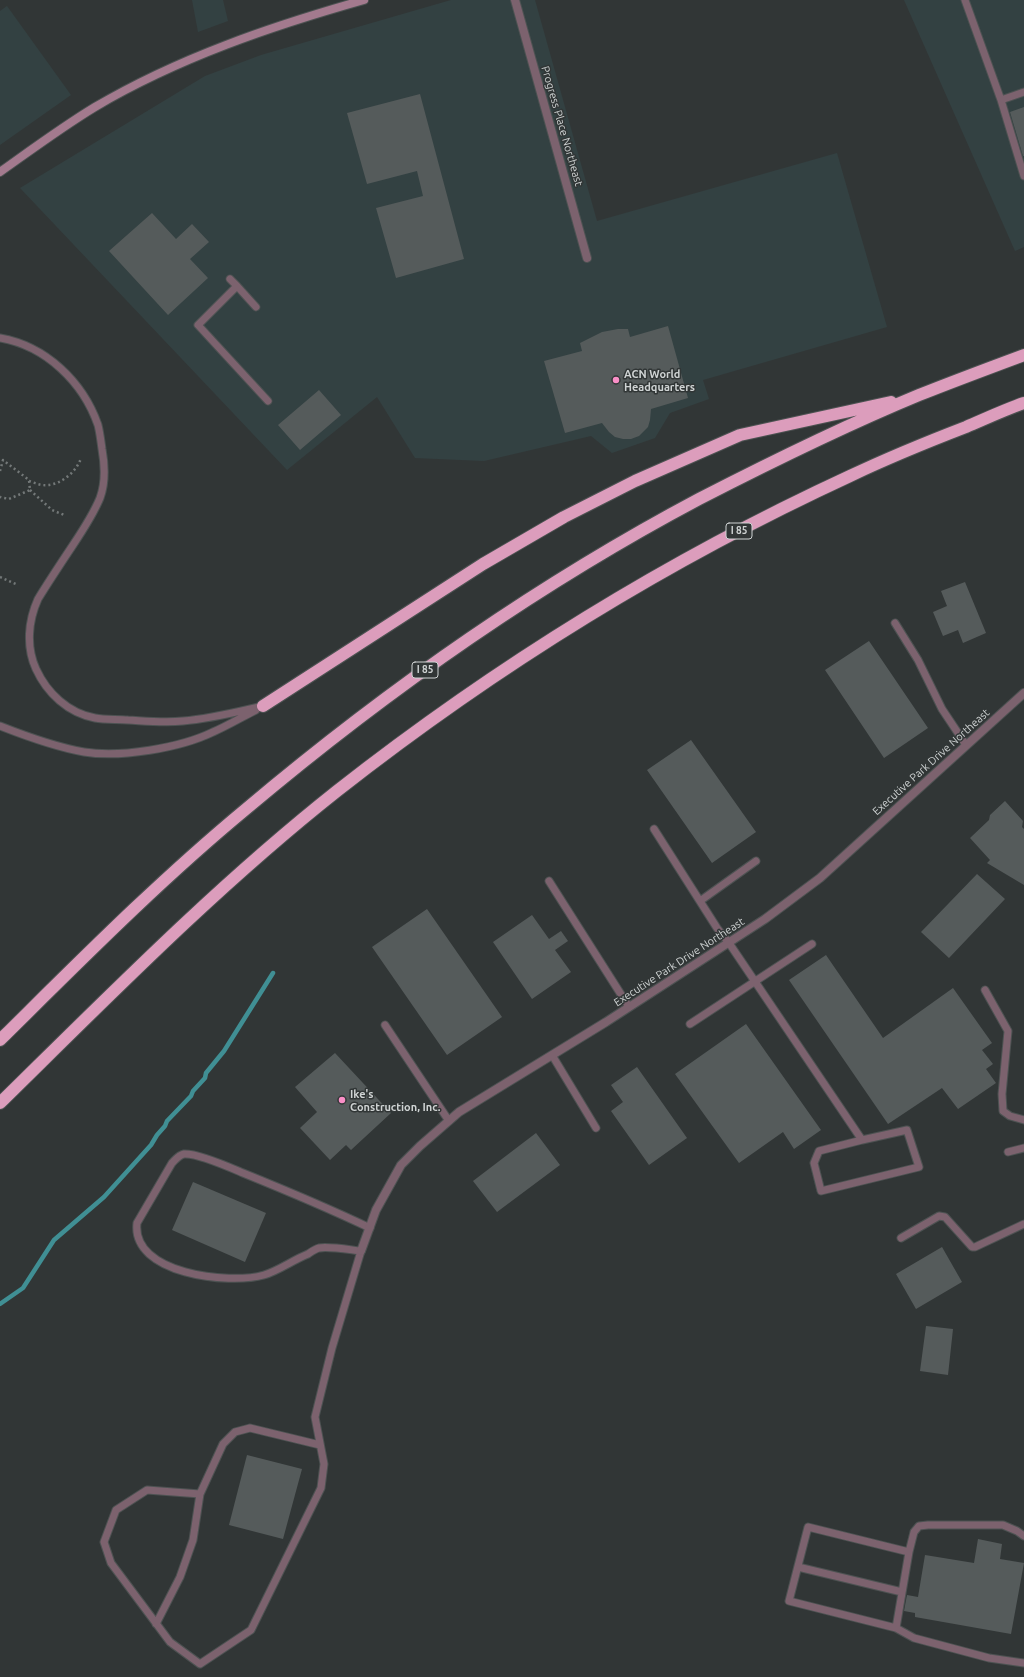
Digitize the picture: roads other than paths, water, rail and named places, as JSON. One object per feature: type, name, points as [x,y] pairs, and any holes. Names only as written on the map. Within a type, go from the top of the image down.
[{"type":"highway","name":"I 85","points":[[0,1040],[109,933],[184,863],[244,810],[360,717],[437,662],[533,597],[620,544],[697,501],[813,443],[916,396],[1024,355]]},
{"type":"highway","points":[[263,706],[482,564],[564,517],[635,481],[740,435],[916,396]]},
{"type":"highway","name":"I 85","points":[[0,1103],[141,964],[262,854],[335,793],[387,753],[473,692],[613,600],[691,556],[793,503],[894,456],[1024,403]]},
{"type":"main road","points":[[0,172],[96,106],[166,71],[214,50],[343,3],[364,0]]},
{"type":"street","name":"Progress Place Northeast","points":[[515,0],[587,258]]},
{"type":"street","name":"Executive Park Drive Northeast","points":[[361,1251],[376,1210],[401,1165],[420,1146],[459,1112],[629,1007],[765,919],[820,878],[1024,693]]},
{"type":"lane","points":[[965,0],[1001,100],[1024,176]]},
{"type":"lane","points":[[1001,100],[1024,92]]},
{"type":"lane","points":[[230,279],[256,307]]},
{"type":"lane","points":[[237,286],[198,324],[268,401]]},
{"type":"lane","points":[[0,338],[34,350],[57,365],[67,374],[86,399],[98,426],[104,464],[105,476],[100,497],[90,519],[38,599],[33,610],[29,628],[30,649],[35,667],[43,684],[60,702],[73,710],[94,718],[159,722],[184,721],[263,706]]},
{"type":"lane","points":[[895,623],[918,660],[942,709],[966,745]]},
{"type":"lane","points":[[0,726],[41,742],[86,752],[126,753],[164,748],[211,733],[263,706]]},
{"type":"lane","points":[[654,829],[700,901],[862,1140]]},
{"type":"lane","points":[[700,901],[756,861]]},
{"type":"lane","points":[[549,881],[629,1007]]},
{"type":"lane","points":[[690,1024],[812,944]]},
{"type":"lane","points":[[985,990],[1008,1031],[1002,1094],[1003,1110],[1010,1116],[1024,1120]]},
{"type":"lane","points":[[385,1025],[449,1121]]},
{"type":"lane","points":[[552,1055],[596,1128]]},
{"type":"lane","points":[[906,1130],[919,1167],[821,1191],[814,1163],[819,1151],[862,1140],[906,1130]]},
{"type":"lane","points":[[1008,1152],[1024,1148]]},
{"type":"lane","points":[[200,1494],[148,1490],[116,1510],[104,1542],[111,1564],[170,1642],[200,1664],[251,1630],[321,1488],[324,1464],[315,1417],[332,1348],[361,1251],[319,1248],[265,1274],[246,1279],[195,1274],[165,1266],[149,1254],[140,1243],[136,1232],[137,1223],[172,1163],[180,1155],[195,1155],[224,1165],[316,1203],[370,1228]]},
{"type":"lane","points":[[901,1238],[938,1216],[945,1217],[972,1247],[975,1247],[1024,1224]]},
{"type":"lane","points":[[156,1624],[180,1577],[193,1540],[200,1494],[223,1444],[235,1432],[250,1428],[320,1444]]},
{"type":"lane","points":[[896,1628],[909,1552],[914,1532],[919,1526],[1003,1525],[1024,1536]]},
{"type":"lane","points":[[909,1552],[808,1527],[789,1601],[896,1628],[914,1638],[989,1658],[1024,1663]]},
{"type":"lane","points":[[798,1566],[902,1592]]},
{"type":"waterway","points":[[0,1304],[23,1288],[54,1240],[104,1197],[151,1145],[167,1121],[191,1096],[193,1091],[205,1078],[206,1073],[224,1051],[273,973]]},
{"type":"place","name":"ACN World Headquarters","points":[[616,380]]},
{"type":"place","name":"Ike's Construction, Inc.","points":[[342,1100]]}]
